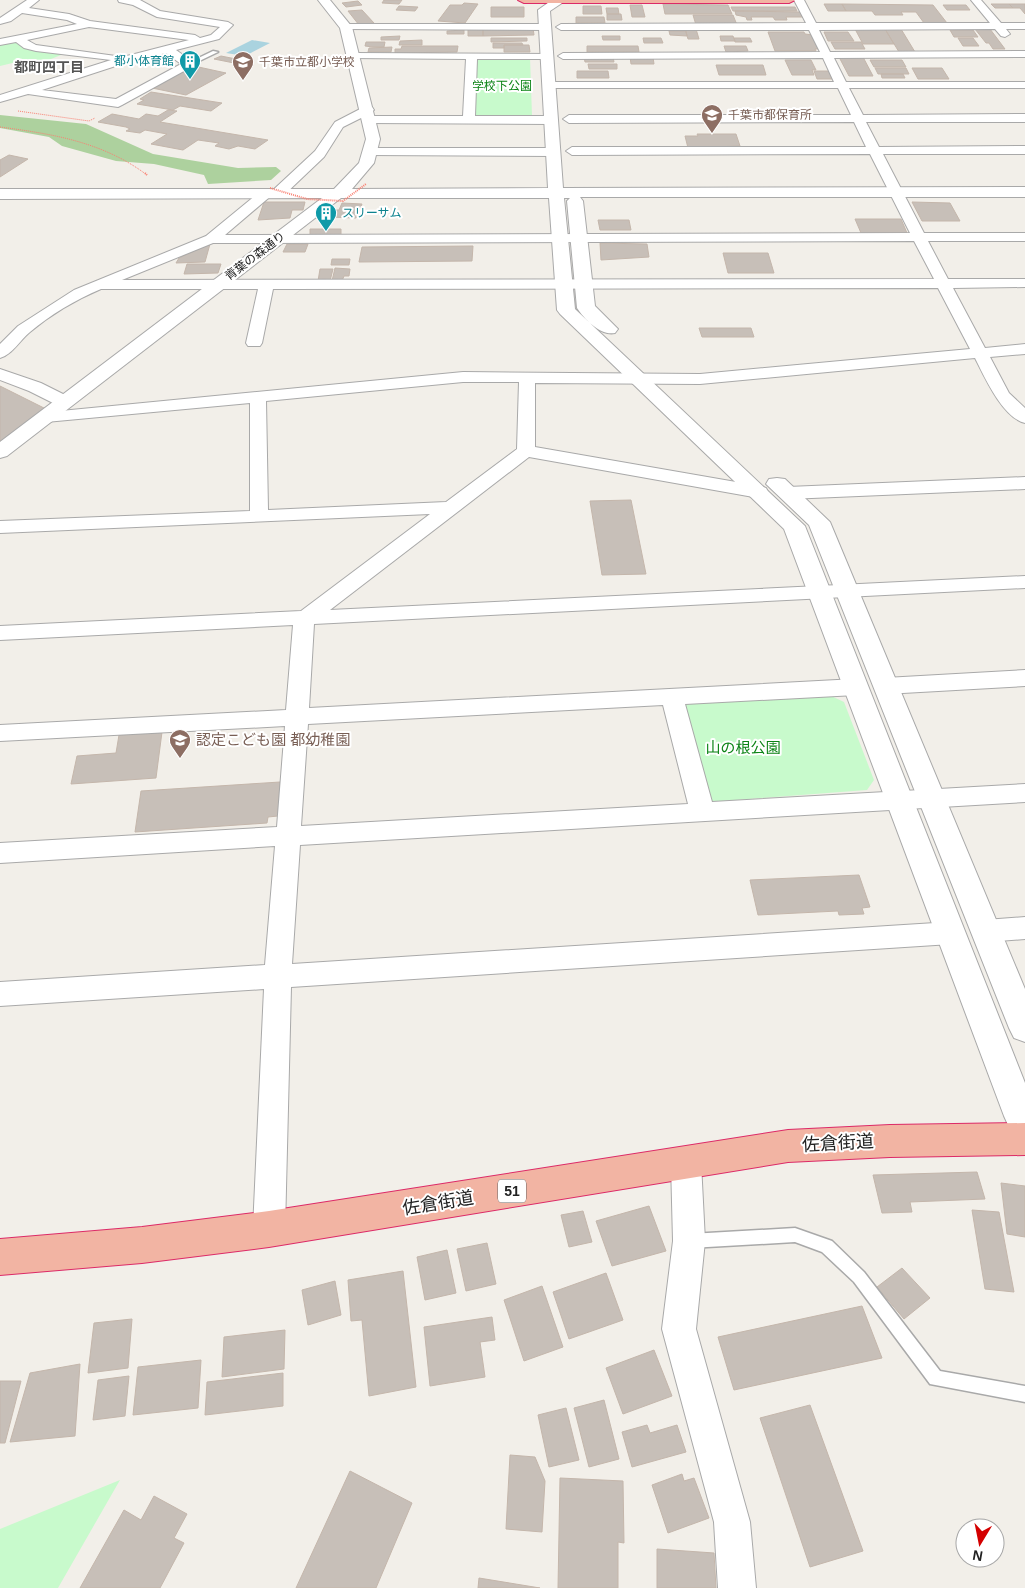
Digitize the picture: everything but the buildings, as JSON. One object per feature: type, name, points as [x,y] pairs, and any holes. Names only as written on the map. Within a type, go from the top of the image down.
[{"type":"highway","points":[[524,0],[789,0]]},
{"type":"highway","name":"佐倉街道","points":[[0,1257],[142,1245],[269,1229],[788,1146],[890,1141],[1025,1139]]},
{"type":"street","points":[[0,21],[22,10],[34,0]]},
{"type":"street","points":[[123,0],[140,4],[152,12]]},
{"type":"street","points":[[324,0],[346,27],[373,139],[372,152],[1025,150]]},
{"type":"street","points":[[559,0],[544,10],[553,27],[574,284],[586,308],[819,522],[1025,1028]]},
{"type":"street","points":[[799,0],[896,193],[1002,395],[1025,418]]},
{"type":"street","points":[[976,0],[1024,56]]},
{"type":"street","points":[[42,13],[61,6]]},
{"type":"street","points":[[22,10],[70,17],[88,24],[207,39]]},
{"type":"street","points":[[0,42],[152,12],[228,25],[215,37],[127,59],[0,99]]},
{"type":"street","points":[[346,27],[1025,26]]},
{"type":"street","points":[[0,28],[28,46],[127,59]]},
{"type":"street","points":[[111,37],[140,30]]},
{"type":"street","points":[[53,50],[82,44]]},
{"type":"street","points":[[10,82],[31,90],[118,103],[189,64],[168,50]]},
{"type":"street","points":[[354,56],[1024,56]]},
{"type":"street","points":[[469,120],[472,56]]},
{"type":"street","points":[[557,85],[1025,85]]},
{"type":"street","points":[[0,353],[24,329],[55,306],[100,285],[211,239],[320,154],[339,125],[368,115],[469,120],[1025,118]]},
{"type":"street","name":"青葉の森通り","points":[[0,452],[338,193],[360,174],[372,152]]},
{"type":"street","points":[[0,194],[1025,192]]},
{"type":"street","points":[[211,239],[1025,238]]},
{"type":"street","points":[[100,285],[1025,283]]},
{"type":"street","points":[[254,343],[267,284]]},
{"type":"street","points":[[574,284],[566,310],[794,526],[1021,1116],[1025,1119]]},
{"type":"street","points":[[46,417],[464,377],[700,379],[980,352],[1025,350]]},
{"type":"street","points":[[0,374],[35,387],[65,402]]},
{"type":"street","points":[[526,451],[527,378]]},
{"type":"street","points":[[258,396],[259,516]]},
{"type":"street","points":[[269,1229],[278,976],[304,619],[526,451],[759,492]]},
{"type":"street","points":[[788,494],[1025,483]]},
{"type":"street","points":[[0,527],[449,508]]},
{"type":"street","points":[[0,633],[1025,582]]},
{"type":"street","points":[[886,686],[1025,678]]},
{"type":"street","points":[[0,733],[856,687]]},
{"type":"street","points":[[672,698],[702,811]]},
{"type":"street","points":[[0,853],[1025,793]]},
{"type":"street","points":[[986,930],[1025,928]]},
{"type":"street","points":[[0,994],[950,933]]},
{"type":"street","points":[[686,1163],[689,1241],[679,1329],[732,1522],[737,1588]]},
{"type":"lane","points":[[189,64],[215,52]]},
{"type":"lane","points":[[689,1241],[795,1235],[827,1246],[859,1277],[936,1378],[1025,1394]]},
{"type":"path","points":[[18,112],[90,121],[118,103]]},
{"type":"path","points":[[0,127],[55,134],[123,156],[162,188],[164,194]]},
{"type":"path","points":[[272,192],[307,199],[343,200],[366,184]]},
{"type":"green space","points":[[12,41],[66,53],[46,61],[25,60],[0,66],[0,43]]},
{"type":"green space","name":"学校下公園","points":[[481,56],[530,57],[532,116],[478,116],[470,113],[474,59]]},
{"type":"green space","points":[[0,115],[86,124],[153,154],[238,168],[276,167],[281,171],[271,180],[208,184],[204,175],[154,164],[116,161],[62,146],[49,137],[0,128]]},
{"type":"green space","name":"山の根公園","points":[[827,694],[844,702],[874,780],[867,790],[710,802],[680,706],[686,701]]},
{"type":"green space","points":[[120,1480],[58,1588],[0,1588],[0,1529]]},
{"type":"water","points":[[252,40],[270,43],[245,56],[226,53]]},
{"type":"place","name":"都小体育館","points":[[190,80]]},
{"type":"place","name":"千葉市立都小学校","points":[[243,81]]},
{"type":"place","name":"千葉市都保育所","points":[[712,134]]},
{"type":"place","name":"スリーサム","points":[[326,232]]},
{"type":"place","name":"認定こども園 都幼稚園","points":[[180,759]]},
{"type":"district","name":"都町四丁目","points":[[49,67]]}]
